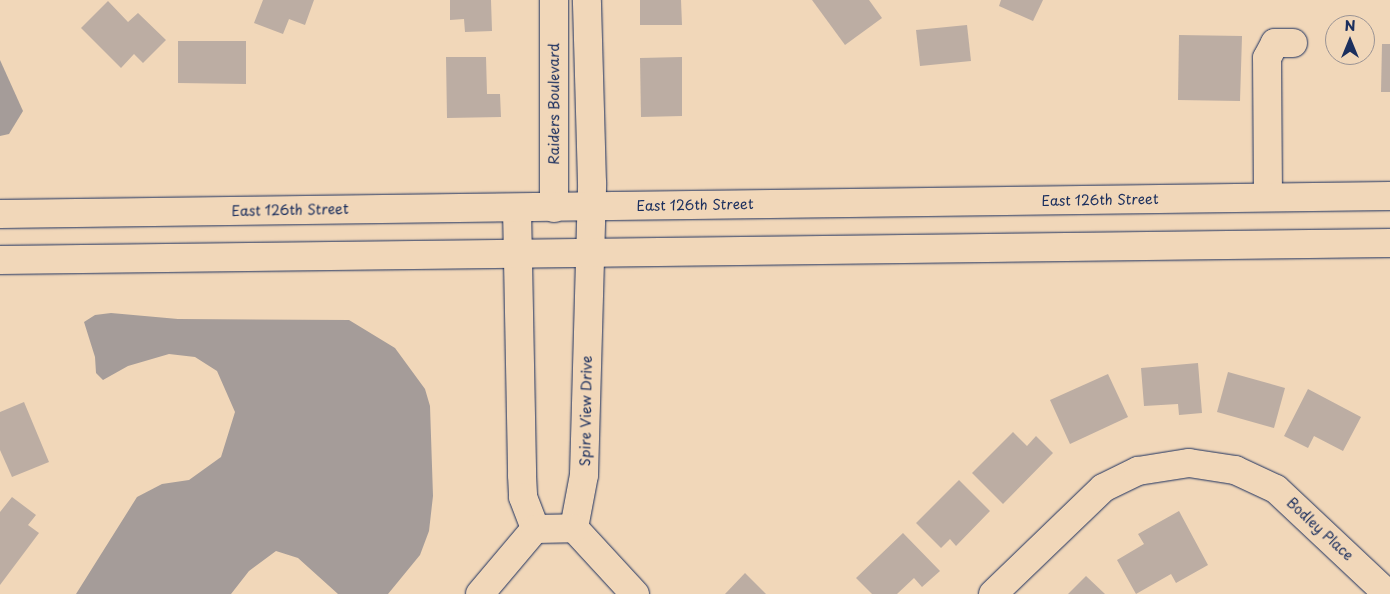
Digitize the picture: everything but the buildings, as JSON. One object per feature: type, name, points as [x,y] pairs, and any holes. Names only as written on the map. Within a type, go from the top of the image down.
[{"type":"main road","name":"Raiders Boulevard","points":[[554,0],[554,208]]},
{"type":"main road","points":[[588,0],[590,207]]},
{"type":"main road","points":[[554,36],[588,36]]},
{"type":"main road","points":[[1268,197],[1267,58],[1275,43],[1294,43]]},
{"type":"main road","name":"East 126th Street","points":[[0,214],[1390,196]]},
{"type":"main road","name":"Spire View Drive","points":[[574,528],[584,475],[590,207]]},
{"type":"main road","points":[[517,208],[522,475],[524,497],[535,529]]},
{"type":"main road","points":[[0,260],[1390,243]]},
{"type":"main road","name":"Bodley Place","points":[[993,594],[1103,488],[1138,471],[1189,463],[1235,470],[1276,490],[1388,594]]},
{"type":"main road","points":[[480,594],[535,529],[574,528],[635,594]]},
{"type":"shaded area","points":[[0,60],[23,111],[9,134],[0,136]]},
{"type":"shaded area","points":[[111,313],[178,319],[349,320],[395,348],[425,389],[430,406],[433,496],[429,531],[420,555],[388,594],[338,594],[298,558],[276,551],[249,571],[231,594],[76,594],[137,497],[162,484],[189,480],[221,457],[235,412],[217,371],[195,357],[169,354],[128,366],[103,380],[96,373],[95,357],[84,322],[95,315]]}]
